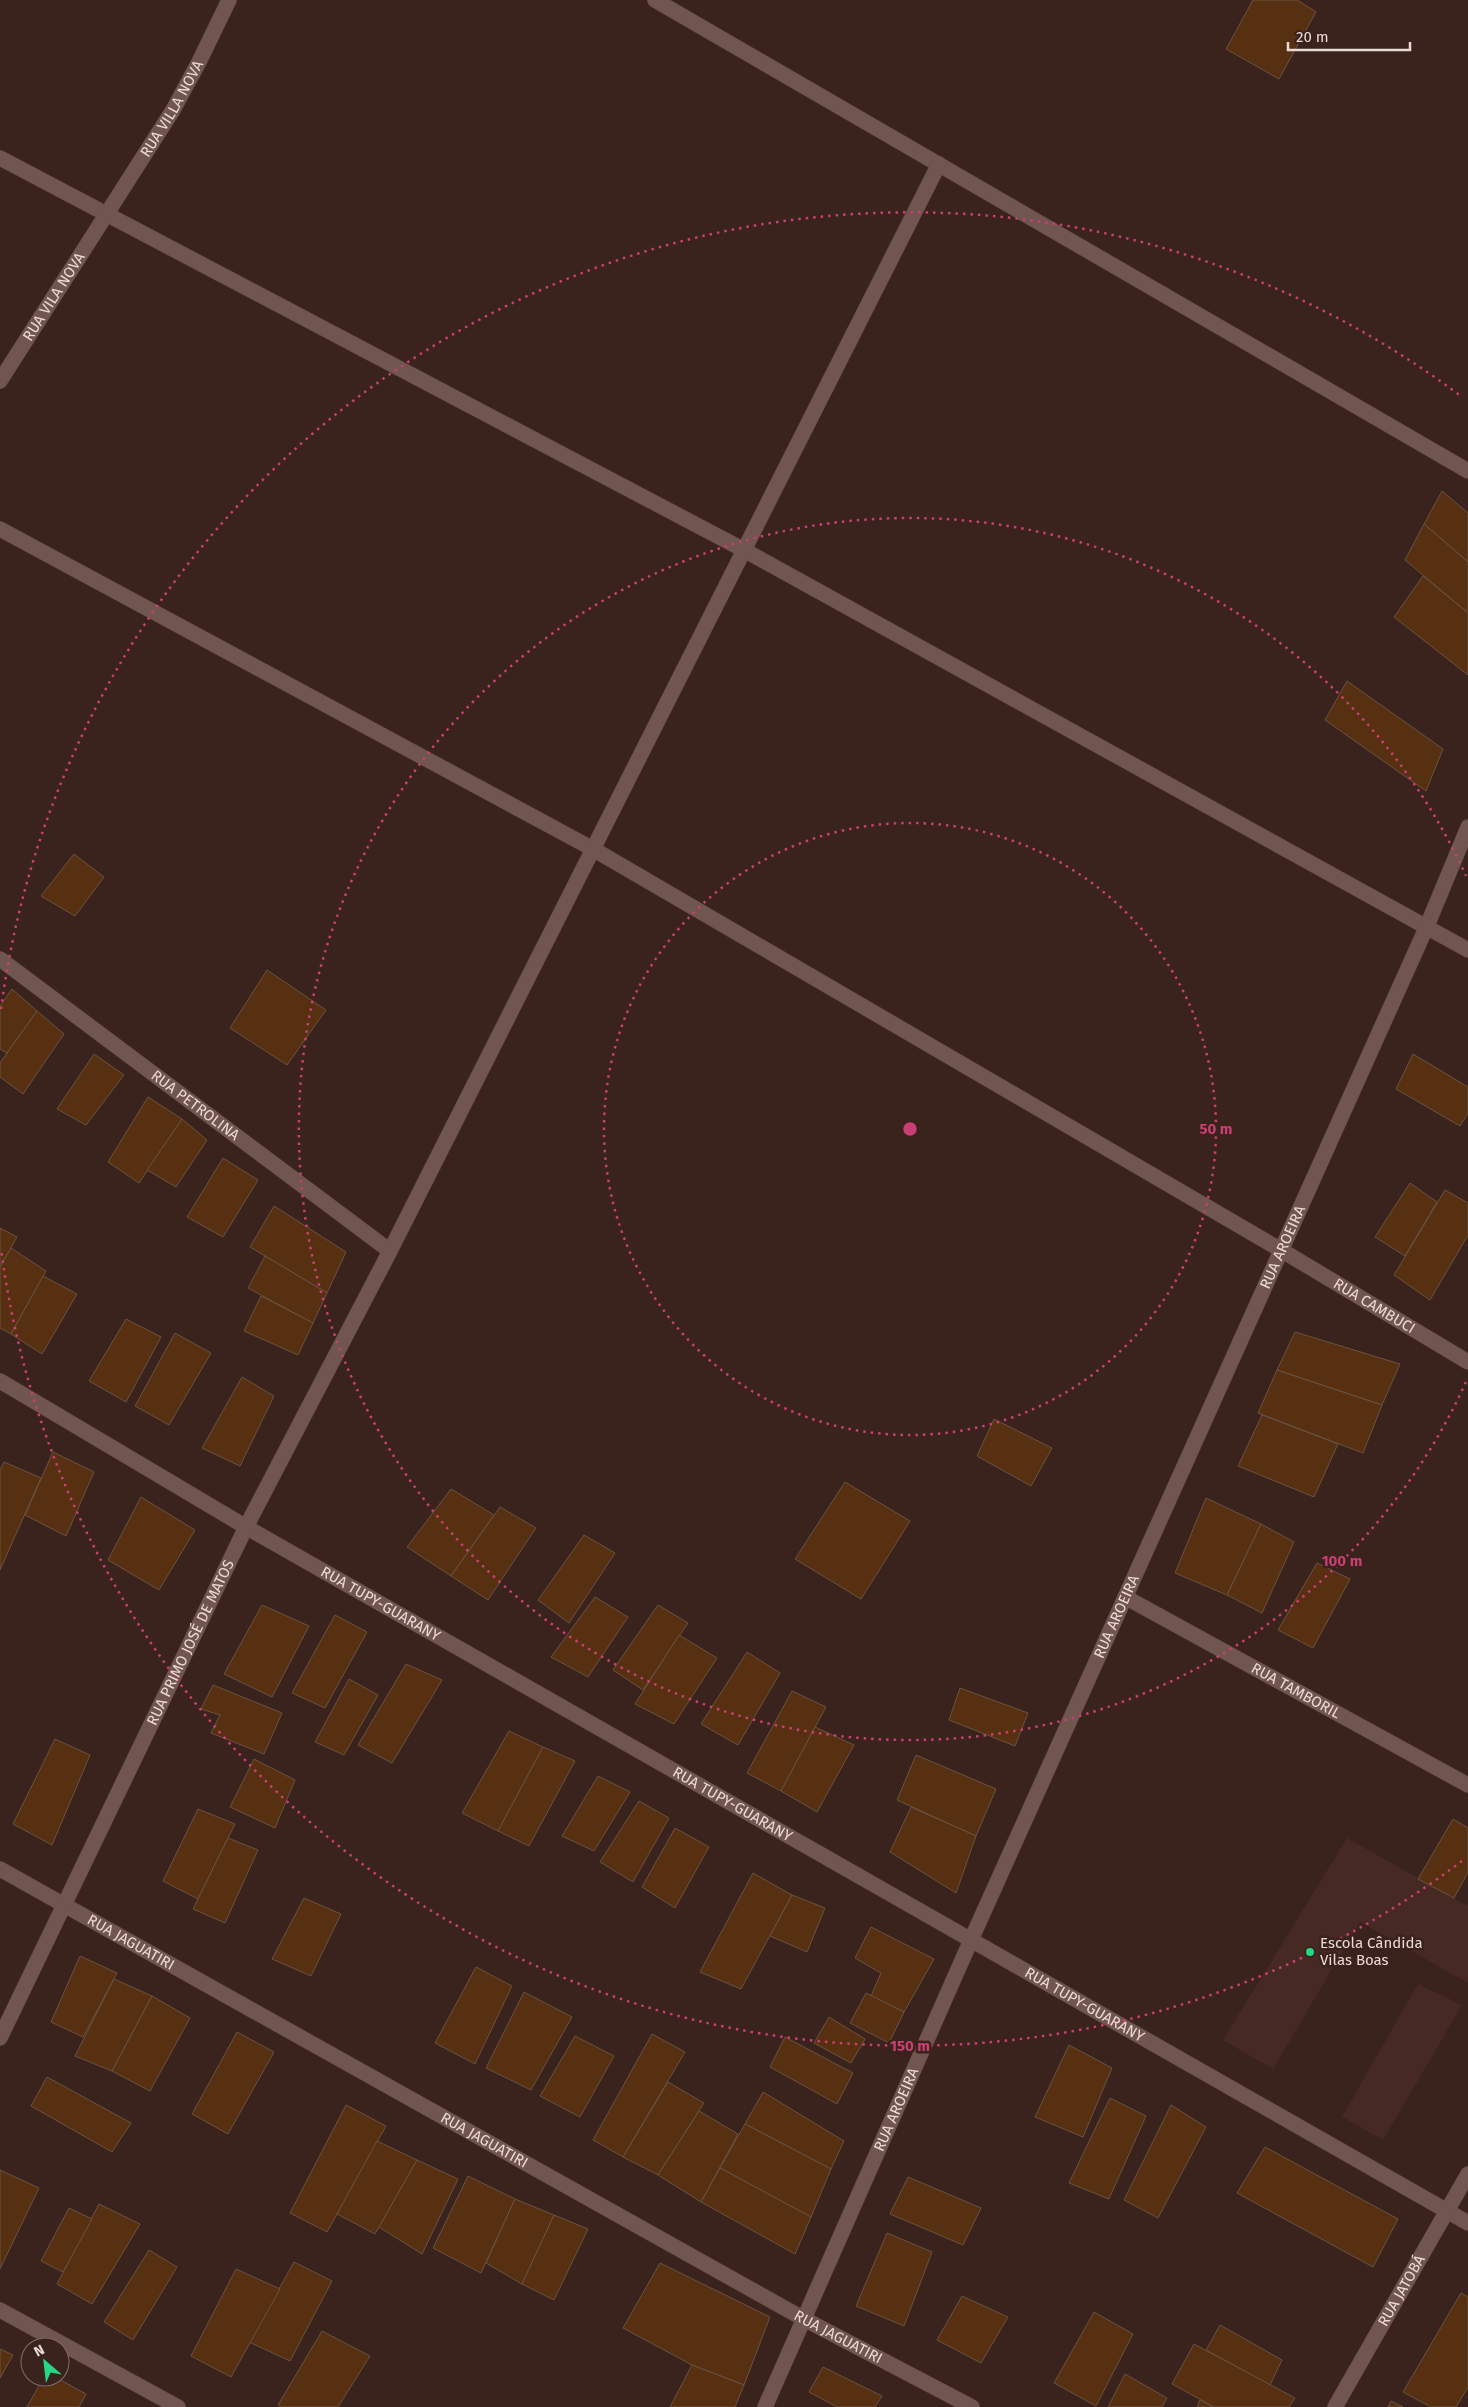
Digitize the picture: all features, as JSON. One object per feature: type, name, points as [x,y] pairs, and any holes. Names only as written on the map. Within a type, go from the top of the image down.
[{"type":"street","name":"RUA VILLA NOVA","points":[[108,213],[173,110],[229,0]]},
{"type":"street","points":[[655,0],[1468,471]]},
{"type":"street","points":[[0,158],[108,213],[744,550],[1468,950]]},
{"type":"street","name":"RUA PRIMO JOSÉ DE MATOS","points":[[0,2038],[246,1527],[390,1251],[938,164]]},
{"type":"street","name":"RUA VILA NOVA","points":[[0,381],[108,213]]},
{"type":"street","name":"RUA CAMBUCI","points":[[0,529],[593,849],[1281,1250],[1468,1362]]},
{"type":"street","name":"RUA AROEIRA","points":[[764,2407],[971,1940],[1427,926],[1468,827]]},
{"type":"street","name":"RUA PETROLINA","points":[[0,960],[390,1251]]},
{"type":"street","name":"RUA TUPY-GUARANY","points":[[0,1380],[246,1527],[1468,2223]]},
{"type":"street","name":"RUA TAMBORIL","points":[[1125,1596],[1468,1785]]},
{"type":"street","name":"RUA JAGUATIRI","points":[[0,1869],[804,2319],[972,2407]]},
{"type":"street","name":"RUA JATOBÁ","points":[[1335,2407],[1468,2174]]},
{"type":"street","points":[[0,2310],[178,2407]]},
{"type":"shaded area","name":"Escola Cândida Vilas Boas","points":[[1347,1838],[1468,1906],[1468,1983],[1360,1922],[1273,2069],[1223,2040]]},
{"type":"shaded area","points":[[1418,1984],[1462,2005],[1383,2140],[1342,2117]]},
{"type":"building","points":[[1253,0],[1297,0],[1316,12],[1279,79],[1226,49]]},
{"type":"building","points":[[1442,491],[1468,513],[1468,562],[1424,524]]},
{"type":"building","points":[[1424,524],[1468,562],[1468,613],[1405,560]]},
{"type":"building","points":[[1423,576],[1468,613],[1468,675],[1394,617]]},
{"type":"building","points":[[1347,681],[1443,749],[1426,791],[1325,720]]},
{"type":"building","points":[[74,854],[104,877],[75,916],[41,896]]},
{"type":"building","points":[[267,970],[326,1010],[287,1065],[230,1028]]},
{"type":"building","points":[[12,989],[37,1011],[7,1053],[0,1049],[0,1006]]},
{"type":"building","points":[[37,1011],[64,1034],[23,1094],[0,1077],[0,1063]]},
{"type":"building","points":[[94,1054],[124,1075],[86,1125],[57,1109]]},
{"type":"building","points":[[1413,1054],[1468,1087],[1468,1113],[1460,1126],[1396,1089]]},
{"type":"building","points":[[148,1097],[182,1119],[139,1183],[108,1162]]},
{"type":"building","points":[[182,1119],[207,1140],[176,1187],[147,1170]]},
{"type":"building","points":[[223,1158],[258,1180],[223,1237],[187,1217]]},
{"type":"building","points":[[1410,1183],[1437,1202],[1405,1256],[1375,1237]]},
{"type":"building","points":[[1445,1190],[1468,1203],[1468,1235],[1430,1300],[1394,1275]]},
{"type":"building","points":[[274,1206],[346,1252],[327,1293],[250,1247]]},
{"type":"building","points":[[0,1228],[17,1237],[0,1267]]},
{"type":"building","points":[[11,1248],[46,1271],[11,1334],[0,1328],[0,1267]]},
{"type":"building","points":[[265,1256],[327,1293],[313,1323],[248,1288]]},
{"type":"building","points":[[43,1276],[77,1294],[42,1354],[11,1334]]},
{"type":"building","points":[[261,1296],[313,1323],[298,1355],[244,1331]]},
{"type":"building","points":[[126,1319],[161,1337],[126,1402],[89,1381]]},
{"type":"building","points":[[1295,1332],[1400,1364],[1382,1405],[1277,1370]]},
{"type":"building","points":[[175,1333],[211,1353],[169,1425],[135,1406]]},
{"type":"building","points":[[1277,1370],[1382,1405],[1363,1453],[1258,1413]]},
{"type":"building","points":[[242,1377],[274,1396],[240,1466],[202,1448]]},
{"type":"building","points":[[1262,1415],[1338,1444],[1314,1497],[1238,1466]]},
{"type":"building","points":[[994,1419],[1052,1448],[1031,1486],[977,1456]]},
{"type":"building","points":[[53,1452],[94,1472],[66,1536],[25,1515]]},
{"type":"building","points":[[4,1462],[41,1478],[0,1570],[0,1470]]},
{"type":"building","points":[[845,1482],[910,1521],[861,1599],[795,1559]]},
{"type":"building","points":[[451,1489],[494,1515],[451,1576],[407,1547]]},
{"type":"building","points":[[141,1497],[195,1530],[159,1590],[108,1560]]},
{"type":"building","points":[[1206,1498],[1261,1524],[1227,1595],[1175,1573]]},
{"type":"building","points":[[500,1507],[536,1528],[488,1600],[451,1576]]},
{"type":"building","points":[[1261,1524],[1294,1542],[1262,1613],[1227,1595]]},
{"type":"building","points":[[584,1535],[615,1553],[569,1623],[538,1600]]},
{"type":"building","points":[[1317,1563],[1350,1579],[1313,1648],[1278,1630]]},
{"type":"building","points":[[595,1597],[628,1617],[588,1677],[551,1657]]},
{"type":"building","points":[[262,1605],[309,1626],[272,1697],[224,1674]]},
{"type":"building","points":[[658,1605],[688,1623],[643,1690],[613,1670]]},
{"type":"building","points":[[335,1615],[367,1632],[325,1708],[292,1693]]},
{"type":"building","points":[[679,1635],[717,1658],[674,1724],[635,1704]]},
{"type":"building","points":[[747,1652],[780,1673],[738,1745],[701,1724]]},
{"type":"building","points":[[406,1664],[442,1680],[392,1763],[358,1745]]},
{"type":"building","points":[[349,1679],[378,1695],[344,1755],[315,1742]]},
{"type":"building","points":[[213,1685],[282,1713],[264,1754],[211,1733],[220,1715],[201,1709]]},
{"type":"building","points":[[960,1688],[1028,1713],[1015,1746],[949,1720]]},
{"type":"building","points":[[792,1691],[826,1707],[781,1791],[747,1773]]},
{"type":"building","points":[[815,1727],[854,1745],[817,1812],[781,1791]]},
{"type":"building","points":[[509,1731],[543,1747],[498,1831],[462,1813]]},
{"type":"building","points":[[55,1739],[90,1755],[52,1845],[13,1824]]},
{"type":"building","points":[[543,1747],[575,1761],[529,1846],[498,1831]]},
{"type":"building","points":[[916,1755],[996,1789],[976,1836],[897,1800]]},
{"type":"building","points":[[254,1759],[295,1780],[275,1828],[230,1807]]},
{"type":"building","points":[[598,1776],[630,1792],[594,1851],[562,1836]]},
{"type":"building","points":[[639,1801],[669,1818],[633,1882],[600,1862]]},
{"type":"building","points":[[911,1807],[976,1836],[956,1893],[890,1852]]},
{"type":"building","points":[[198,1809],[235,1824],[198,1899],[163,1881]]},
{"type":"building","points":[[1453,1819],[1468,1828],[1468,1872],[1454,1898],[1418,1879]]},
{"type":"building","points":[[675,1828],[709,1847],[675,1908],[642,1887]]},
{"type":"building","points":[[228,1838],[258,1850],[225,1923],[193,1909]]},
{"type":"building","points":[[753,1873],[792,1895],[741,1989],[700,1972]]},
{"type":"building","points":[[792,1895],[825,1908],[807,1952],[770,1936]]},
{"type":"building","points":[[304,1898],[341,1914],[311,1976],[272,1959]]},
{"type":"building","points":[[871,1927],[934,1959],[904,2012],[871,1996],[881,1973],[855,1958]]},
{"type":"building","points":[[80,1956],[117,1973],[83,2037],[51,2022]]},
{"type":"building","points":[[476,1967],[512,1986],[475,2064],[435,2043]]},
{"type":"building","points":[[114,1979],[152,1996],[112,2071],[75,2056]]},
{"type":"building","points":[[524,1992],[572,2017],[531,2090],[486,2068]]},
{"type":"building","points":[[866,1993],[904,2012],[889,2043],[850,2023]]},
{"type":"building","points":[[152,1996],[190,2018],[150,2091],[112,2071]]},
{"type":"building","points":[[829,2017],[865,2039],[851,2063],[814,2043]]},
{"type":"building","points":[[237,2032],[274,2052],[228,2134],[192,2114]]},
{"type":"building","points":[[652,2034],[685,2052],[623,2157],[593,2140]]},
{"type":"building","points":[[575,2036],[614,2056],[580,2117],[540,2096]]},
{"type":"building","points":[[785,2037],[853,2073],[837,2104],[770,2067]]},
{"type":"building","points":[[1069,2045],[1112,2068],[1083,2137],[1035,2117]]},
{"type":"building","points":[[47,2077],[131,2123],[112,2152],[31,2106]]},
{"type":"building","points":[[668,2082],[704,2103],[658,2175],[623,2157]]},
{"type":"building","points":[[763,2092],[844,2141],[831,2169],[745,2124]]},
{"type":"building","points":[[1110,2098],[1146,2116],[1109,2199],[1069,2183]]},
{"type":"building","points":[[346,2105],[386,2126],[327,2232],[290,2213]]},
{"type":"building","points":[[1171,2105],[1206,2127],[1158,2218],[1124,2200]]},
{"type":"building","points":[[699,2111],[738,2134],[701,2202],[658,2175]]},
{"type":"building","points":[[745,2124],[831,2169],[811,2217],[720,2168]]},
{"type":"building","points":[[377,2141],[417,2160],[375,2234],[337,2214]]},
{"type":"building","points":[[1265,2147],[1398,2219],[1373,2267],[1237,2193]]},
{"type":"building","points":[[417,2160],[458,2179],[422,2254],[379,2227]]},
{"type":"building","points":[[720,2168],[811,2217],[795,2254],[701,2202]]},
{"type":"building","points":[[0,2170],[39,2188],[0,2269]]},
{"type":"building","points":[[468,2176],[515,2199],[481,2273],[433,2248]]},
{"type":"building","points":[[908,2177],[981,2208],[963,2245],[890,2214]]},
{"type":"building","points":[[515,2199],[554,2215],[522,2284],[486,2263]]},
{"type":"building","points":[[99,2204],[140,2224],[92,2304],[57,2284]]},
{"type":"building","points":[[69,2208],[92,2219],[63,2272],[41,2261]]},
{"type":"building","points":[[554,2215],[588,2229],[554,2300],[522,2284]]},
{"type":"building","points":[[887,2233],[932,2252],[904,2326],[856,2306]]},
{"type":"building","points":[[149,2250],[177,2267],[133,2340],[104,2322]]},
{"type":"building","points":[[294,2262],[332,2281],[290,2361],[249,2342]]},
{"type":"building","points":[[660,2263],[770,2317],[744,2385],[692,2365],[623,2328]]},
{"type":"building","points":[[236,2269],[280,2289],[231,2377],[191,2356]]},
{"type":"building","points":[[1461,2293],[1468,2297],[1468,2387],[1456,2407],[1431,2407],[1403,2392]]},
{"type":"building","points":[[962,2296],[1008,2317],[981,2363],[937,2340]]},
{"type":"building","points":[[1094,2312],[1133,2334],[1096,2406],[1054,2383]]},
{"type":"building","points":[[1220,2325],[1282,2360],[1270,2385],[1206,2350]]},
{"type":"building","points":[[322,2331],[370,2356],[338,2407],[282,2407],[278,2405]]},
{"type":"building","points":[[1194,2344],[1295,2398],[1289,2407],[1214,2407],[1172,2384]]},
{"type":"building","points":[[0,2349],[13,2355],[0,2378]]},
{"type":"building","points":[[692,2365],[744,2385],[735,2407],[670,2407]]},
{"type":"building","points":[[823,2367],[882,2396],[875,2407],[837,2407],[809,2392]]},
{"type":"building","points":[[1125,2374],[1167,2398],[1162,2407],[1108,2407]]},
{"type":"building","points":[[70,2385],[86,2394],[79,2407],[27,2407],[38,2387],[70,2387]]},
{"type":"building","points":[[1200,2400],[1214,2407],[1197,2407]]},
{"type":"building","points":[[1391,2401],[1403,2407],[1388,2407]]},
{"type":"place","name":"Escola Cândida Vilas Boas","points":[[1310,1952]]}]
